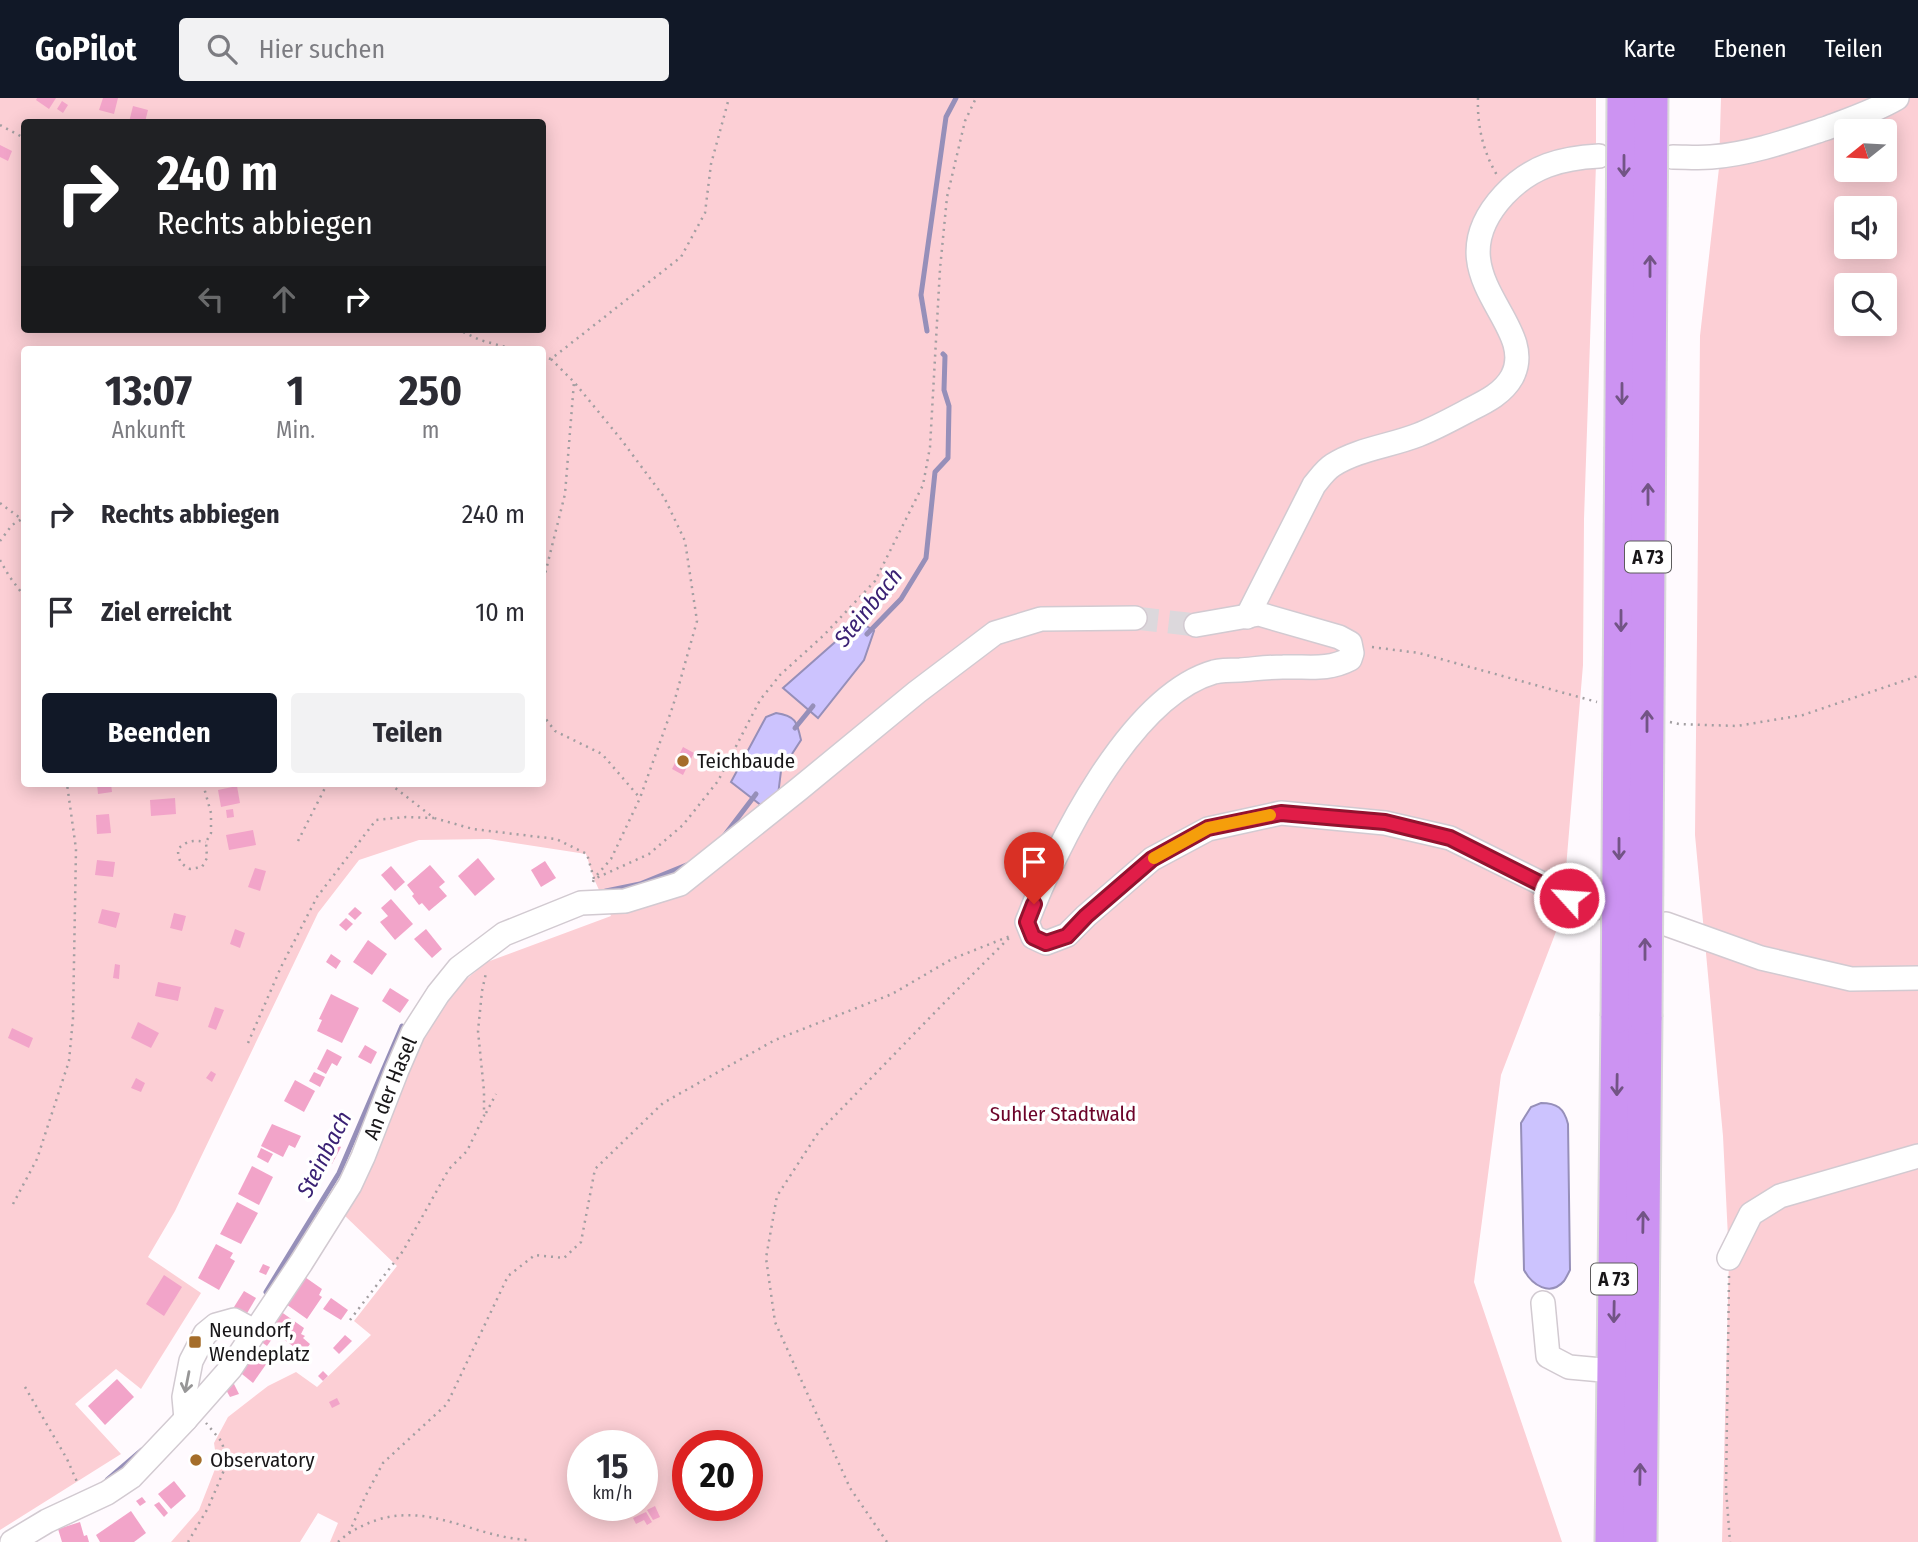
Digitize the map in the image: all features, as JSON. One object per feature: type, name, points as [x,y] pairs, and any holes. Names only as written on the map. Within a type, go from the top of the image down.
[{"type":"highway","name":"A 73","points":[[1624,98],[1632,1017],[1640,1542]]},
{"type":"highway","name":"A 73","points":[[1612,1542],[1613,1371],[1632,1017],[1651,98]]},
{"type":"street","points":[[1673,157],[1712,157],[1749,151],[1843,122],[1882,107],[1897,98]]},
{"type":"street","points":[[1247,617],[1314,485],[1330,467],[1351,456],[1418,436],[1501,391],[1512,376],[1517,362],[1516,346],[1479,267],[1478,242],[1484,221],[1510,188],[1527,176],[1557,161],[1600,156]]},
{"type":"street","points":[[1196,625],[1259,614],[1339,637],[1350,643],[1352,653],[1350,659],[1328,668],[1284,667],[1215,671],[1187,683],[1163,702],[1111,761],[1062,841],[1027,922],[1033,937],[1046,943],[1067,936],[1152,859],[1208,828],[1281,813],[1385,822],[1450,838],[1593,909]]},
{"type":"street","name":"An der Hasel","points":[[12,1542],[47,1521],[107,1493],[131,1477],[230,1369],[349,1185],[363,1157],[413,1032],[459,968],[504,934],[581,903],[625,901],[680,884],[917,692],[995,633],[1041,619],[1135,618]]},
{"type":"street","points":[[1667,924],[1761,958],[1851,979],[1918,978]]},
{"type":"street","points":[[1729,1258],[1751,1214],[1780,1196],[1918,1156]]},
{"type":"street","points":[[1543,1303],[1548,1356],[1569,1367],[1613,1371]]},
{"type":"street","points":[[186,1419],[184,1397],[191,1361],[205,1334],[216,1325],[234,1320],[254,1331]]},
{"type":"path","points":[[551,359],[681,257],[705,213],[711,164],[729,98]]},
{"type":"path","points":[[594,878],[649,854],[683,825],[718,781],[760,700],[780,675],[824,635],[875,581],[923,485],[930,447],[947,197],[965,121],[976,98]]},
{"type":"path","points":[[1478,98],[1481,131],[1488,160],[1497,177],[1510,188]]},
{"type":"path","points":[[0,125],[21,136]]},
{"type":"path","points":[[465,333],[502,346]]},
{"type":"path","points":[[546,358],[551,359],[574,382],[664,497],[685,541],[696,621],[673,706],[640,798],[611,859],[594,878],[581,903]]},
{"type":"path","points":[[546,570],[565,494],[574,382]]},
{"type":"path","points":[[0,503],[21,519]]},
{"type":"path","points":[[0,541],[12,526],[21,521]]},
{"type":"path","points":[[0,560],[21,592]]},
{"type":"path","points":[[546,720],[555,732],[602,754],[640,798]]},
{"type":"path","points":[[13,1204],[37,1159],[69,1061],[73,1018],[76,849],[67,787]]},
{"type":"path","points":[[204,787],[211,813],[211,833],[206,842],[207,858],[202,867],[190,869],[181,864],[178,849],[184,842],[206,842]]},
{"type":"path","points":[[298,841],[325,787]]},
{"type":"path","points":[[394,787],[434,818]]},
{"type":"path","points":[[248,1043],[281,967],[317,897],[376,820],[434,818],[473,829],[555,839],[587,854],[594,878]]},
{"type":"path","points":[[349,1533],[383,1463],[447,1404],[508,1276],[535,1255],[564,1258],[582,1242],[595,1169],[663,1103],[775,1040],[892,994],[952,960],[1013,934],[818,1133],[777,1196],[766,1258],[775,1322],[850,1488],[887,1542]]},
{"type":"path","points":[[484,1116],[478,1031],[482,991],[495,940]]},
{"type":"path","points":[[350,1320],[403,1251],[449,1169],[467,1151],[496,1094]]},
{"type":"path","points":[[1729,1258],[1726,1489],[1730,1542]]},
{"type":"path","points":[[26,1387],[82,1492]]},
{"type":"path","points":[[186,1419],[206,1423],[222,1442],[227,1463],[208,1508],[188,1542]]},
{"type":"path","points":[[338,1542],[367,1523],[397,1514],[421,1514],[503,1536],[529,1540]]},
{"type":"green space","name":"Suhler Stadtwald","points":[[0,98],[1596,98],[1584,519],[1583,665],[1562,916],[1501,1075],[1474,1282],[1562,1542],[330,1542],[338,1523],[318,1513],[300,1542],[171,1542],[199,1510],[217,1464],[214,1443],[228,1417],[268,1386],[296,1372],[317,1387],[371,1335],[354,1321],[397,1266],[344,1215],[410,1051],[447,995],[487,962],[611,916],[586,854],[489,839],[419,840],[359,860],[318,913],[175,1211],[148,1257],[201,1293],[141,1389],[116,1369],[75,1404],[121,1454],[0,1530]],"holes":[[[859,621],[819,718],[783,688]],[[788,715],[801,740],[781,771]]]},
{"type":"green space","points":[[1721,98],[1918,98],[1918,1542],[1722,1542],[1729,1258],[1723,1136],[1695,835],[1700,336],[1719,168]]},
{"type":"shaded area","points":[[859,621],[874,631],[864,660],[818,718],[783,688]]},
{"type":"shaded area","points":[[776,713],[792,718],[801,740],[781,771],[778,795],[762,806],[731,782],[766,717]]},
{"type":"shaded area","points":[[1541,1103],[1559,1108],[1568,1124],[1570,1270],[1559,1286],[1547,1289],[1536,1284],[1524,1270],[1521,1123],[1531,1107]]},
{"type":"building","points":[[56,98],[49,109],[36,100]]},
{"type":"building","points":[[103,98],[118,98],[114,114],[99,110]]},
{"type":"building","points":[[62,101],[68,105],[63,113],[57,109]]},
{"type":"building","points":[[133,106],[148,110],[146,119],[130,119]]},
{"type":"building","points":[[0,145],[12,151],[8,161],[0,157]]},
{"type":"building","name":"Teichbaude","points":[[683,747],[694,753],[683,775],[672,769]]},
{"type":"building","points":[[97,787],[111,787],[112,792],[98,794]]},
{"type":"building","points":[[237,787],[240,803],[221,807],[218,790]]},
{"type":"building","points":[[175,798],[176,814],[151,816],[150,800]]},
{"type":"building","points":[[233,809],[234,817],[227,818],[226,810]]},
{"type":"building","points":[[109,814],[111,833],[97,834],[96,815]]},
{"type":"building","points":[[253,830],[256,845],[229,850],[226,835]]},
{"type":"building","points":[[478,858],[495,879],[475,896],[458,876]]},
{"type":"building","points":[[97,860],[115,862],[113,877],[95,875]]},
{"type":"building","points":[[545,861],[556,878],[541,887],[531,870]]},
{"type":"building","points":[[430,865],[445,882],[439,887],[447,896],[429,911],[422,903],[419,905],[407,885]]},
{"type":"building","points":[[391,866],[405,882],[395,891],[381,875]]},
{"type":"building","points":[[255,868],[266,871],[260,891],[248,887]]},
{"type":"building","points":[[391,899],[413,924],[395,940],[380,922],[388,916],[381,908]]},
{"type":"building","points":[[355,907],[362,913],[355,920],[348,914]]},
{"type":"building","points":[[102,909],[120,913],[116,928],[98,923]]},
{"type":"building","points":[[174,913],[186,916],[182,931],[170,928]]},
{"type":"building","points":[[346,918],[353,924],[346,931],[339,925]]},
{"type":"building","points":[[235,929],[245,933],[240,948],[230,944]]},
{"type":"building","points":[[426,929],[442,949],[432,958],[414,939]]},
{"type":"building","points":[[368,940],[387,954],[372,975],[353,962]]},
{"type":"building","points":[[331,954],[341,961],[336,969],[326,962]]},
{"type":"building","points":[[115,964],[120,965],[119,979],[113,978]]},
{"type":"building","points":[[158,982],[181,987],[178,1001],[155,996]]},
{"type":"building","points":[[390,988],[409,1000],[400,1013],[382,1001]]},
{"type":"building","points":[[331,994],[359,1008],[342,1043],[317,1031],[322,1020],[319,1019]]},
{"type":"building","points":[[215,1007],[224,1010],[216,1030],[208,1027]]},
{"type":"building","points":[[138,1022],[159,1033],[151,1048],[131,1038]]},
{"type":"building","points":[[12,1028],[33,1038],[29,1048],[8,1038]]},
{"type":"building","points":[[365,1045],[377,1052],[371,1064],[358,1057]]},
{"type":"building","points":[[327,1049],[342,1057],[337,1066],[332,1063],[326,1074],[317,1069]]},
{"type":"building","points":[[211,1071],[216,1074],[212,1082],[206,1078]]},
{"type":"building","points":[[314,1072],[325,1077],[320,1087],[309,1081]]},
{"type":"building","points":[[136,1078],[145,1083],[141,1092],[131,1088]]},
{"type":"building","points":[[295,1080],[315,1091],[304,1112],[284,1101]]},
{"type":"building","points":[[272,1124],[301,1136],[295,1148],[289,1145],[283,1157],[261,1146]]},
{"type":"building","points":[[332,1142],[341,1147],[332,1164],[322,1159]]},
{"type":"building","points":[[261,1148],[273,1154],[268,1163],[257,1157]]},
{"type":"building","points":[[252,1166],[273,1177],[259,1205],[238,1194]]},
{"type":"building","points":[[237,1202],[258,1213],[241,1244],[220,1234]]},
{"type":"building","points":[[216,1244],[233,1253],[230,1258],[235,1261],[219,1290],[198,1278]]},
{"type":"building","points":[[263,1264],[270,1267],[266,1275],[259,1272]]},
{"type":"building","points":[[164,1275],[182,1287],[164,1316],[146,1304]]},
{"type":"building","points":[[302,1275],[322,1289],[319,1295],[322,1297],[307,1319],[283,1302]]},
{"type":"building","points":[[244,1291],[256,1298],[246,1315],[234,1307]]},
{"type":"building","points":[[331,1298],[348,1310],[341,1320],[323,1309]]},
{"type":"building","points":[[280,1311],[304,1328],[301,1334],[310,1344],[300,1358],[293,1353],[297,1349],[268,1328]]},
{"type":"building","points":[[265,1334],[272,1339],[267,1346],[260,1341]]},
{"type":"building","points":[[345,1335],[352,1341],[339,1354],[333,1348]]},
{"type":"building","points":[[250,1351],[267,1363],[253,1383],[237,1370]]},
{"type":"building","points":[[323,1371],[328,1376],[323,1381],[318,1376]]},
{"type":"building","points":[[117,1379],[134,1397],[105,1425],[88,1406]]},
{"type":"building","points":[[232,1380],[239,1394],[230,1397],[225,1388]]},
{"type":"building","points":[[337,1398],[340,1404],[332,1408],[329,1402]]},
{"type":"building","name":"Observatory","points":[[194,1456],[198,1456],[200,1460],[198,1464],[194,1464],[192,1460]]},
{"type":"building","points":[[174,1481],[186,1496],[171,1509],[158,1494]]},
{"type":"building","points":[[142,1497],[146,1502],[140,1506],[136,1501]]},
{"type":"building","points":[[159,1502],[168,1513],[164,1517],[154,1505]]},
{"type":"building","points":[[131,1511],[146,1533],[134,1542],[100,1542],[96,1535]]},
{"type":"building","points":[[80,1522],[89,1542],[62,1542],[58,1529]]},
{"type":"waterway","name":"Steinbach","points":[[927,331],[921,295],[946,117],[956,98]]},
{"type":"waterway","name":"Steinbach","points":[[867,634],[901,599],[926,558],[935,472],[948,458],[949,406],[944,390],[943,354]]},
{"type":"waterway","points":[[795,728],[813,706]]},
{"type":"waterway","name":"Steinbach","points":[[724,836],[756,794]]},
{"type":"waterway","name":"Steinbach","points":[[606,891],[640,884],[689,864]]},
{"type":"waterway","name":"Steinbach","points":[[266,1292],[339,1173],[402,1026]]},
{"type":"waterway","name":"Steinbach","points":[[107,1480],[142,1450]]},
{"type":"tunnel","points":[[1135,618],[1196,625]]},
{"type":"slow traffic","points":[[1154,858],[1208,828],[1270,815]]},
{"type":"place","name":"Teichbaude","points":[[683,761]]},
{"type":"place","name":"Neundorf, Wendeplatz","points":[[195,1342]]},
{"type":"place","name":"Observatory","points":[[196,1460]]},
{"type":"route","points":[[1034,904],[1027,922],[1033,937],[1046,943],[1067,936],[1152,859],[1208,828],[1281,813],[1385,822],[1450,838],[1569,898]]}]
